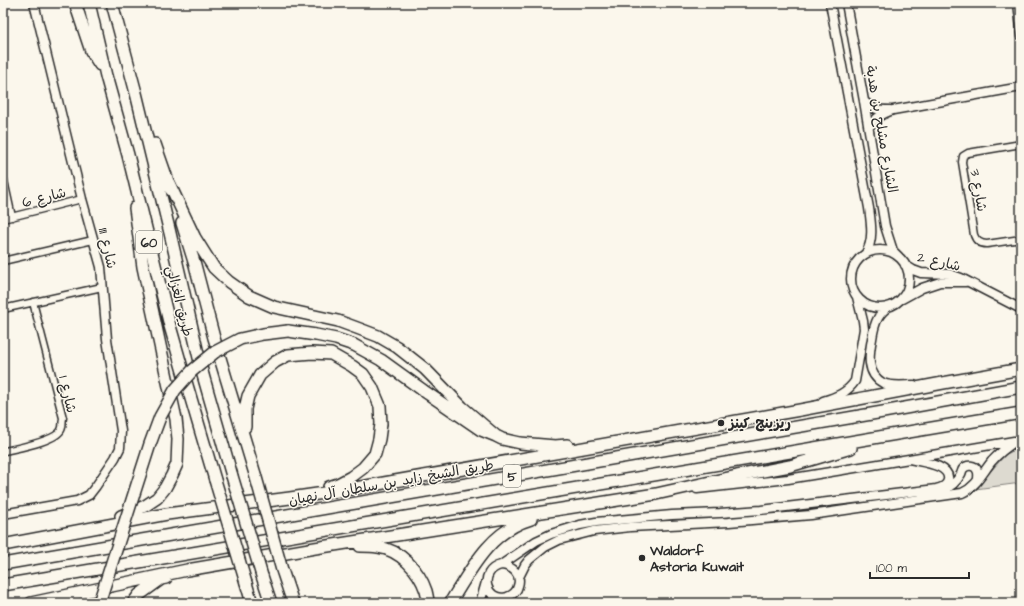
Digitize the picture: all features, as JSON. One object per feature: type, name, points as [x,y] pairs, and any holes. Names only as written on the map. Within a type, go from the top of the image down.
[{"type":"highway","points":[[76,3],[91,51],[106,76]]},
{"type":"highway","name":"طريق الغزالي","points":[[88,3],[128,155],[170,326],[252,603]]},
{"type":"highway","name":"طريق الغزالي","points":[[112,3],[136,93],[203,375],[271,603]]},
{"type":"highway","points":[[136,93],[169,183],[195,265],[214,338],[256,474],[282,570],[293,603]]},
{"type":"highway","points":[[73,532],[119,517],[145,506],[157,498],[165,488],[177,464],[178,439],[176,419],[139,245],[128,155]]},
{"type":"highway","points":[[169,183],[204,254],[214,268],[228,282],[249,296],[274,306],[338,321],[357,328],[397,347],[425,369],[462,407],[496,436]]},
{"type":"highway","points":[[99,603],[160,417],[175,390],[192,371],[214,352],[240,339],[288,331],[336,339],[354,345],[381,360],[481,430],[502,439],[520,443],[555,446],[627,440]]},
{"type":"highway","points":[[245,440],[245,409],[248,396],[260,375],[275,362],[288,355],[312,353],[331,354],[363,374],[372,387],[380,406],[381,424],[375,454],[363,468],[345,481],[290,498]]},
{"type":"highway","points":[[3,545],[167,514],[338,491],[800,410],[1021,369]]},
{"type":"highway","name":"طريق الشيخ زايد بن سلطان آل نهيان","points":[[3,564],[1021,387]]},
{"type":"highway","name":"5","points":[[3,585],[1021,413]]},
{"type":"highway","points":[[31,603],[187,570],[315,548],[656,494],[790,466],[892,436]]},
{"type":"highway","points":[[286,515],[542,455]]},
{"type":"highway","points":[[450,603],[474,563],[485,549],[497,538],[528,519],[583,506]]},
{"type":"highway","points":[[315,548],[358,546],[379,547],[394,552],[408,563],[418,574],[426,590],[428,603]]},
{"type":"highway","points":[[133,603],[139,595],[161,579],[187,570]]},
{"type":"street","name":"شارع 111","points":[[3,514],[77,501],[89,495],[115,458],[120,448],[121,431],[107,339],[101,267],[82,199],[34,3]]},
{"type":"street","name":"الشارع مشلح بن هدبة","points":[[830,3],[869,208],[872,232],[871,243],[866,253]]},
{"type":"street","name":"الشارع مشلح بن هدبة","points":[[846,3],[869,127],[885,226],[893,251],[899,257]]},
{"type":"street","points":[[1017,3],[1021,37]]},
{"type":"street","points":[[869,127],[878,116],[893,110],[1021,87]]},
{"type":"street","points":[[864,101],[870,107],[876,109],[893,110]]},
{"type":"street","name":"شارع 3","points":[[1021,144],[968,153],[964,156],[962,162],[974,235],[977,240],[982,244],[987,244],[1021,239]]},
{"type":"street","name":"شارع 6","points":[[3,176],[12,217]]},
{"type":"street","name":"شارع 6","points":[[3,219],[82,199]]},
{"type":"street","points":[[3,261],[93,240]]},
{"type":"street","points":[[888,307],[874,308],[868,306],[862,302],[852,290],[850,281],[854,265],[859,258],[866,253],[875,250],[892,252],[899,257],[905,265],[909,279],[905,294],[900,300],[880,314],[877,319],[873,330],[869,359],[873,373],[877,378],[890,385],[943,383]]},
{"type":"street","name":"شارع 2","points":[[905,265],[921,273],[950,274],[961,278],[1021,309]]},
{"type":"street","name":"شارع 2","points":[[900,300],[922,288],[940,282],[968,282]]},
{"type":"street","points":[[3,308],[102,287]]},
{"type":"street","points":[[800,410],[842,394],[855,381],[864,329],[857,297]]},
{"type":"street","name":"شارع 1","points":[[3,451],[5,452],[48,440],[56,436],[61,431],[62,418],[33,302]]},
{"type":"street","points":[[656,494],[788,479],[909,460],[1018,440]]},
{"type":"street","points":[[498,603],[515,592],[518,588],[521,571],[529,560],[545,547],[564,539],[594,531],[618,528],[729,522],[811,515],[959,494],[970,489],[998,455],[1018,440]]},
{"type":"street","points":[[909,460],[935,465],[946,472],[948,482],[944,487],[936,489]]},
{"type":"street","points":[[480,603],[489,572],[536,541],[551,534],[580,525],[658,516],[761,510],[947,488],[957,480],[962,470],[967,466],[972,466],[977,469],[978,479]]},
{"type":"street","points":[[501,565],[506,565],[514,569],[519,577]]},
{"type":"street","points":[[487,582],[490,592],[500,597],[506,597]]},
{"type":"shaded area","points":[[1021,448],[1021,483],[975,489],[1006,454]]},
{"type":"place","name":"ريزينج كينز","points":[[721,423]]},
{"type":"place","name":"Waldorf Astoria Kuwait","points":[[642,558]]}]
